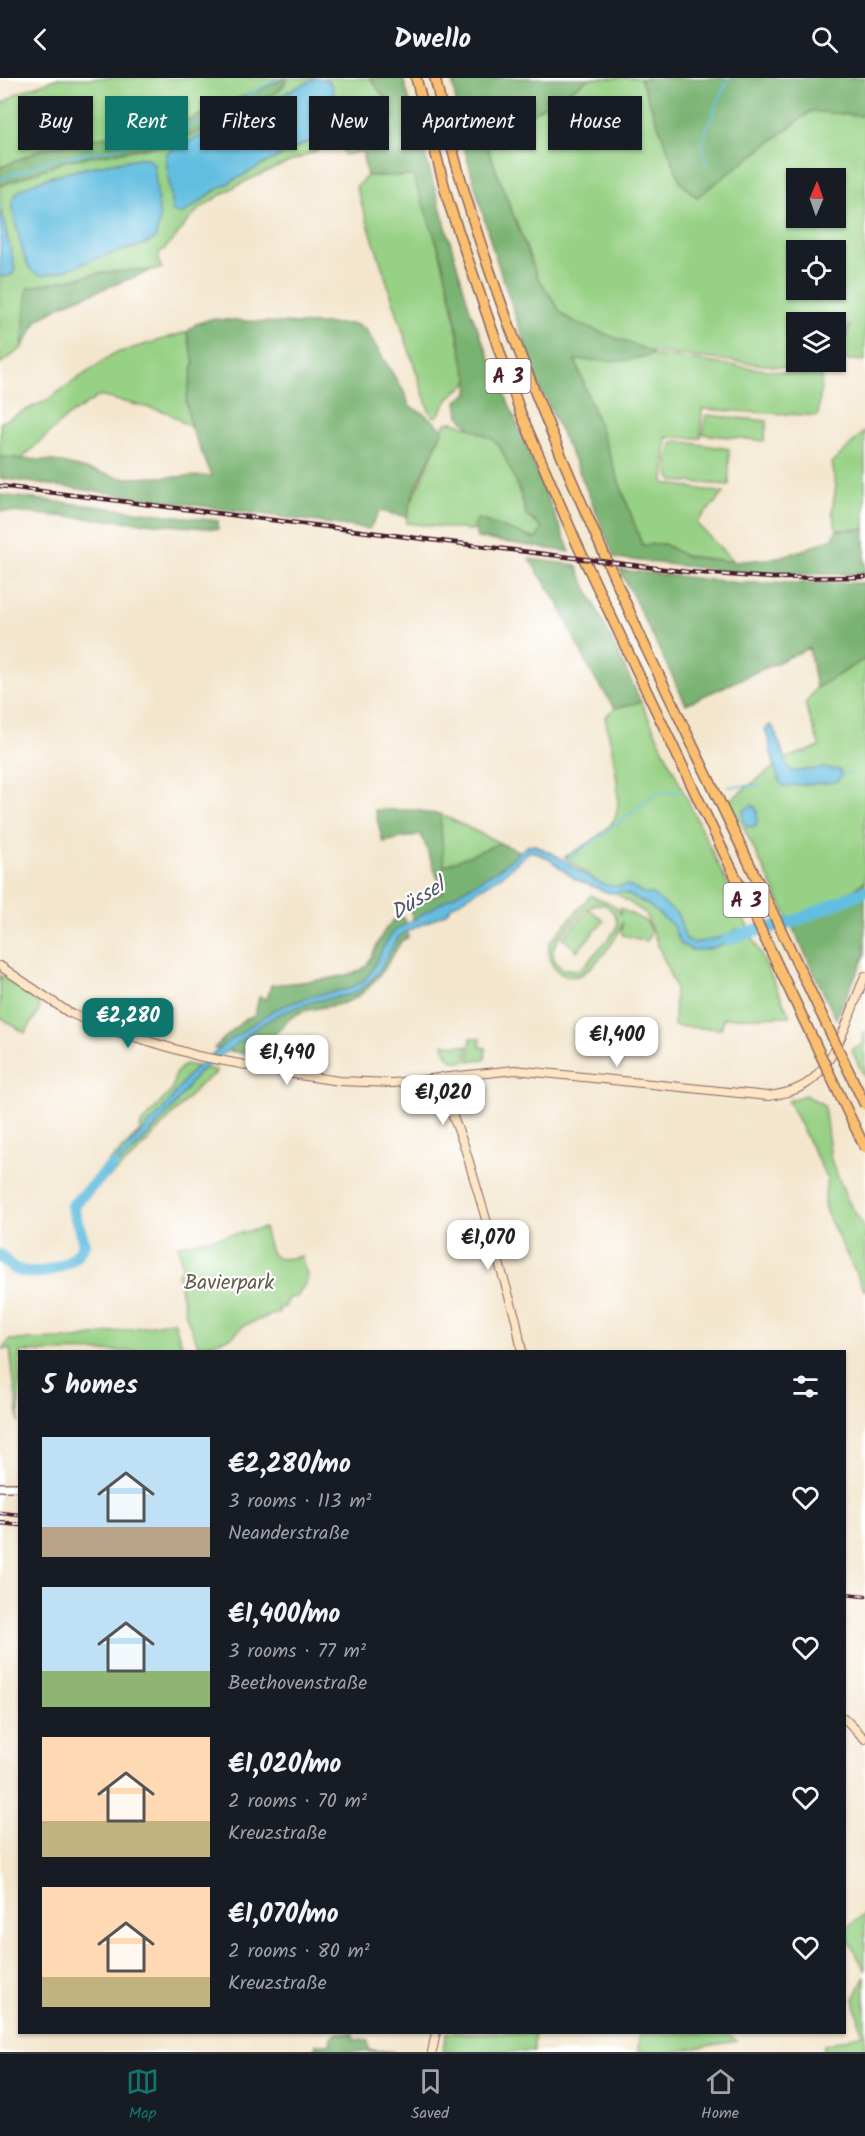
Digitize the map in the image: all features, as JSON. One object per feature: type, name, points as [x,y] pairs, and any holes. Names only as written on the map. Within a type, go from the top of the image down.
[{"type":"highway","name":"A 3","points":[[416,78],[449,204],[521,414],[577,544],[865,1148]]},
{"type":"highway","name":"A 3","points":[[435,78],[466,197],[499,299],[540,409],[644,644],[865,1105]]},
{"type":"main road","points":[[0,966],[68,1012],[101,1027],[198,1056],[339,1081],[393,1083],[515,1070],[750,1095],[782,1094],[813,1079],[831,1055],[865,976]]},
{"type":"main road","points":[[441,1077],[443,1091],[471,1169],[516,1320],[522,1350]]},
{"type":"main road","points":[[846,1720],[865,1739]]},
{"type":"main road","points":[[432,2052],[436,2034]]},
{"type":"street","points":[[0,1487],[18,1487]]},
{"type":"green space","points":[[58,78],[286,78],[244,96],[200,96],[200,115],[188,120],[188,96],[105,96],[105,137],[93,139],[93,96],[18,96],[18,150],[41,150],[0,168],[0,105],[18,93]]},
{"type":"green space","points":[[288,78],[316,78],[280,96],[270,96],[279,91]]},
{"type":"green space","points":[[288,78],[279,91],[270,96],[244,96]]},
{"type":"green space","points":[[324,78],[370,78],[384,96],[332,96],[331,83]]},
{"type":"green space","points":[[370,78],[403,78],[408,96],[401,96],[401,150],[424,150],[470,310],[570,552],[477,538],[474,525],[478,519],[536,539],[542,528],[526,515],[520,491],[499,445],[472,429],[459,416],[457,401],[468,393],[469,379],[464,366],[451,296],[439,249],[413,176],[367,176],[362,151],[389,150],[389,96],[384,96]]},
{"type":"green space","points":[[452,78],[590,78],[560,96],[548,96],[548,104],[536,111],[536,96],[455,96]]},
{"type":"green space","points":[[590,78],[640,78],[681,183],[697,197],[812,111],[865,116],[865,361],[846,360],[846,338],[851,326],[846,332],[846,312],[786,312],[786,367],[652,352],[574,322],[562,314],[537,276],[488,150],[536,150],[536,111],[548,104],[548,150],[642,150],[642,96],[560,96]]},
{"type":"green space","points":[[640,78],[865,78],[865,116],[811,111],[697,197],[681,183]]},
{"type":"green space","points":[[200,115],[200,131],[188,136],[188,120]]},
{"type":"green space","points":[[200,131],[200,136],[188,142],[188,136]]},
{"type":"green space","points":[[105,137],[105,150],[132,150],[68,160],[0,186],[0,168],[40,150],[93,150],[93,139]]},
{"type":"green space","points":[[309,142],[309,150],[317,150],[232,188],[200,209],[159,253],[162,268],[101,273],[27,288],[22,348],[0,364],[0,277],[12,275],[15,268],[0,207],[0,186],[68,160],[132,150],[172,150],[166,156],[172,209],[183,214],[228,182],[292,150],[297,150],[297,148]],"holes":[[[139,158],[148,158],[154,165],[155,184],[144,245],[56,272],[27,263],[13,205],[17,192],[45,179],[92,167]]]},
{"type":"green space","points":[[342,150],[365,150],[362,151],[345,155]]},
{"type":"green space","points":[[465,150],[488,150],[537,276],[562,314],[574,322],[652,352],[652,355],[622,361],[575,360],[642,545],[664,544],[685,556],[734,562],[776,558],[833,538],[837,530],[865,529],[865,574],[777,574],[727,571],[615,558],[579,471],[539,386],[492,246]]},
{"type":"green space","points":[[367,176],[413,176],[430,221],[448,281],[469,379],[455,392],[437,417],[429,411],[356,187]]},
{"type":"green space","points":[[150,271],[64,304],[38,320],[22,348],[27,288],[102,273]]},
{"type":"green space","points":[[211,319],[299,324],[355,324],[365,329],[404,392],[410,407],[423,413],[443,429],[412,497],[407,517],[380,511],[369,529],[0,478],[0,457],[54,461],[122,478],[212,476],[191,428],[186,401],[194,362],[187,332],[196,324]]},
{"type":"green space","points":[[187,332],[194,362],[186,401],[191,428],[167,412],[99,396],[68,416],[21,459],[0,457],[0,423],[47,400],[113,354]]},
{"type":"green space","points":[[652,355],[822,377],[818,416],[702,409],[701,438],[667,437],[664,483],[724,493],[696,523],[734,562],[685,556],[664,544],[642,545],[575,359],[622,361]]},
{"type":"green space","points":[[706,415],[767,421],[764,441],[703,434]]},
{"type":"green space","points":[[453,422],[478,431],[499,445],[511,468],[527,513],[542,528],[536,539],[478,520],[477,531],[407,523],[409,507],[446,423]]},
{"type":"green space","points":[[865,431],[865,529],[837,530],[832,512],[836,486],[832,463]]},
{"type":"green space","points":[[673,442],[729,449],[729,485],[673,481],[668,468],[669,457]]},
{"type":"green space","points":[[0,495],[218,521],[218,529],[0,511]]},
{"type":"green space","points":[[529,559],[576,565],[641,702],[615,708],[594,677],[558,602]]},
{"type":"green space","points":[[620,570],[740,583],[865,583],[865,659],[816,688],[809,648],[686,704]]},
{"type":"green space","points":[[865,659],[865,881],[854,890],[789,920],[730,800],[786,758],[820,747],[805,704],[816,688]]},
{"type":"green space","points":[[641,702],[790,1016],[724,1018],[721,1029],[674,1026],[675,987],[645,913],[565,857],[598,836],[614,820],[617,811],[617,785],[605,717],[615,708]]},
{"type":"green space","points":[[375,810],[419,810],[425,813],[440,814],[444,866],[500,843],[519,851],[502,867],[414,921],[409,907],[443,892],[421,834],[383,842]]},
{"type":"green space","points":[[440,814],[500,843],[444,866]]},
{"type":"green space","points":[[865,881],[865,955],[836,1019],[789,920],[854,890]]},
{"type":"green space","points":[[591,895],[614,906],[621,915],[620,908],[647,922],[651,932],[647,941],[622,935],[622,922],[617,935],[600,958],[582,974],[574,976],[561,974],[552,964],[549,957],[550,942]],"holes":[[[593,905],[606,905],[614,913],[617,922],[616,930],[585,965],[578,970],[563,969],[554,958],[553,952],[561,935]]]},
{"type":"green space","points":[[590,909],[604,921],[577,951],[563,938]]},
{"type":"green space","points":[[399,916],[405,919],[408,938],[402,940],[378,977],[363,993],[344,1003],[297,1014],[282,1026],[257,1056],[214,1048],[245,1019],[255,1015],[259,997],[267,999],[271,985],[322,980],[349,974],[366,966],[380,939]]},
{"type":"green space","points":[[0,975],[33,998],[39,1005],[39,1011],[25,1033],[0,1017]]},
{"type":"green space","points":[[865,1031],[865,1078],[851,1049],[862,1045],[862,1036]]},
{"type":"green space","points":[[471,1038],[481,1038],[480,1047],[486,1048],[485,1059],[469,1061]]},
{"type":"green space","points":[[444,1044],[468,1046],[466,1061],[451,1059],[446,1053]]},
{"type":"green space","points":[[185,1064],[216,1070],[215,1074],[201,1084],[135,1155],[108,1178],[98,1172],[140,1131],[141,1124],[172,1090],[175,1074]]},
{"type":"green space","points":[[805,1095],[824,1105],[831,1160],[848,1201],[865,1229],[865,1292],[826,1212],[824,1203],[827,1178],[788,1101]]},
{"type":"green space","name":"Bavierpark","points":[[264,1228],[274,1255],[283,1259],[301,1256],[308,1279],[297,1297],[288,1298],[285,1307],[279,1308],[279,1312],[243,1326],[232,1337],[199,1347],[187,1318],[182,1297],[178,1274],[182,1266],[178,1245]]},
{"type":"green space","name":"Bavierpark","points":[[174,1321],[183,1348],[182,1350],[18,1350],[18,1416],[10,1349],[2,1349],[10,1340],[76,1339]]},
{"type":"green space","points":[[865,1914],[865,1970],[846,1936],[846,1928]]},
{"type":"green space","points":[[865,1976],[865,2052],[823,2052],[824,2045],[862,2034],[854,1999]]},
{"type":"green space","points":[[337,2034],[353,2034],[353,2039],[368,2041],[369,2050],[395,2052],[315,2052],[316,2044],[330,2044],[331,2037]]},
{"type":"green space","points":[[447,2034],[534,2034],[534,2052],[442,2052]]},
{"type":"green space","points":[[639,2034],[727,2034],[736,2041],[671,2052],[638,2052]]},
{"type":"water","points":[[316,78],[331,84],[334,96],[309,96],[309,141],[297,147],[297,96],[280,96]]},
{"type":"water","points":[[200,136],[200,150],[291,150],[214,191],[183,214],[175,213],[172,209],[166,156],[172,150],[188,150],[188,142]]},
{"type":"water","points":[[148,158],[154,165],[160,219],[155,239],[55,273],[41,275],[33,272],[24,257],[16,225],[13,206],[16,194],[30,185],[59,175]]},
{"type":"water","points":[[0,207],[15,268],[12,275],[0,277]]},
{"type":"water","points":[[770,725],[773,727],[789,769],[794,772],[823,768],[839,770],[842,775],[836,782],[783,786],[777,775],[765,729]]},
{"type":"water","points":[[752,805],[757,812],[756,826],[747,827],[743,811]]},
{"type":"water","points":[[535,845],[599,882],[618,887],[627,885],[645,894],[652,894],[678,915],[685,937],[690,942],[725,936],[738,929],[743,935],[713,948],[691,950],[681,944],[672,925],[648,905],[622,892],[609,893],[575,879],[550,860],[530,851],[503,875],[452,906],[446,913],[404,933],[397,939],[379,971],[368,984],[353,994],[312,1002],[279,1014],[262,1024],[197,1074],[170,1111],[140,1144],[104,1177],[101,1174],[163,1110],[188,1075],[221,1047],[275,1009],[312,996],[349,989],[363,981],[371,972],[394,931],[502,867],[527,846]]},
{"type":"waterway","points":[[0,179],[55,159],[105,151],[187,129],[279,78]]},
{"type":"waterway","points":[[707,164],[701,148],[708,124],[714,116],[713,112],[729,78]]},
{"type":"waterway","points":[[841,775],[850,774]]},
{"type":"waterway","points":[[728,787],[760,785]]},
{"type":"waterway","points":[[565,862],[657,792],[679,792]]},
{"type":"waterway","name":"Düssel","points":[[728,940],[795,921],[865,891]]},
{"type":"waterway","name":"Düssel","points":[[0,1255],[14,1268],[33,1273],[54,1269],[73,1259],[84,1243],[72,1206],[112,1166]]},
{"type":"railway","points":[[0,486],[688,572],[772,578],[865,577]]},
{"type":"railway","points":[[0,1513],[18,1515]]},
{"type":"railway","points":[[0,1523],[18,1525]]},
{"type":"railway","points":[[846,1594],[865,1596]]}]
